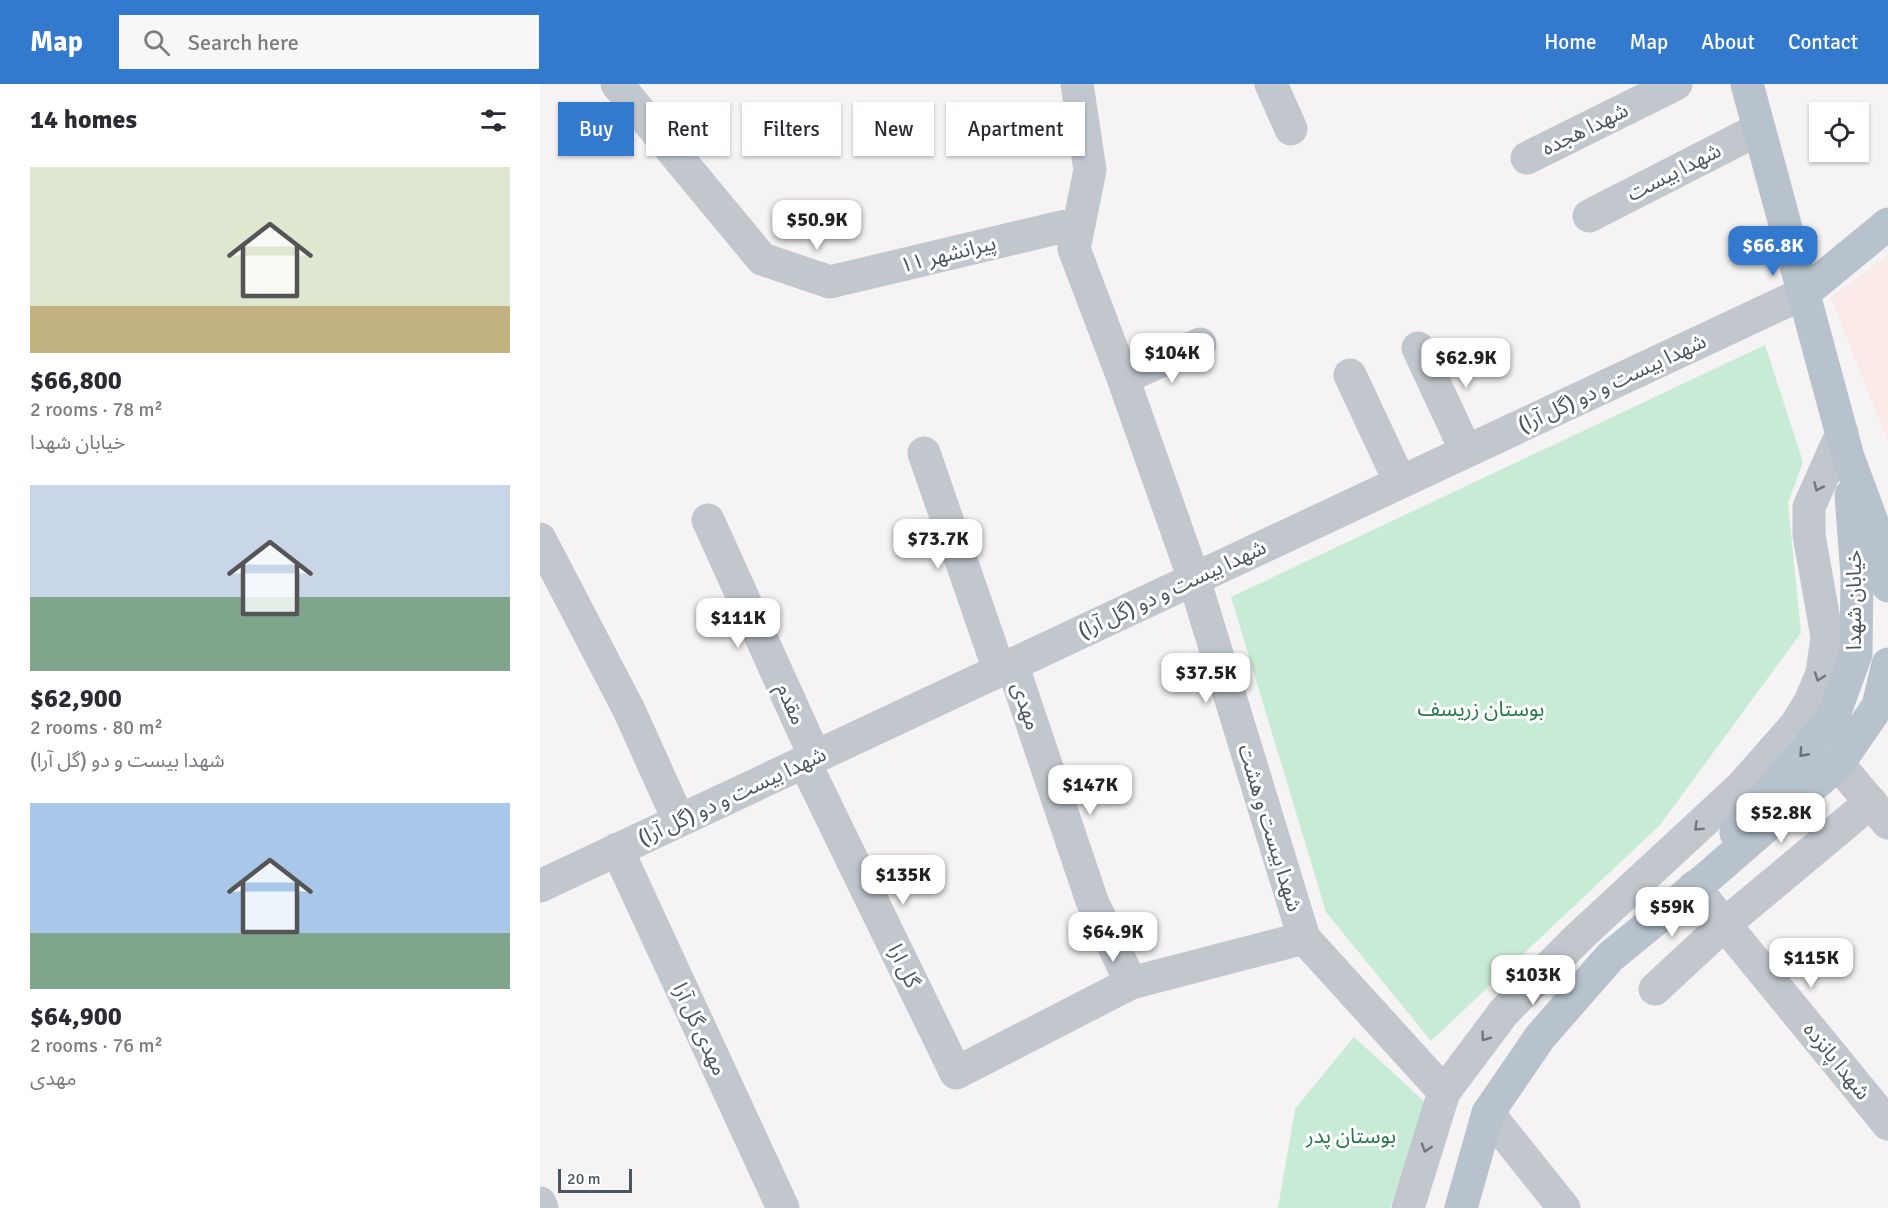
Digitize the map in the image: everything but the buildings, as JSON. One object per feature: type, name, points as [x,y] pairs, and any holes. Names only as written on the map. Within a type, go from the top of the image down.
[{"type":"main road","name":"خیابان شهدا","points":[[1747,84],[1845,445],[1881,546],[1888,586]]},
{"type":"main road","points":[[1804,293],[1888,224]]},
{"type":"main road","name":"خیابان شهدا","points":[[1702,882],[1745,820],[1832,720],[1856,654],[1857,576],[1845,445]]},
{"type":"main road","name":"خیابان شهدا","points":[[1461,1208],[1488,1113],[1540,1037],[1610,957],[1702,882],[1838,764],[1878,706],[1888,664]]},
{"type":"street","name":"پیرانشهر ۱۱","points":[[617,84],[762,259],[830,282],[1076,236]]},
{"type":"street","points":[[1076,236],[1090,170],[1077,84]]},
{"type":"street","points":[[1271,84],[1291,129]]},
{"type":"street","name":"شهدا هجده","points":[[1527,158],[1676,84]]},
{"type":"street","name":"شهدا بیست","points":[[1589,216],[1759,129]]},
{"type":"street","name":"شهدا بیست و هشت","points":[[1076,236],[1194,579],[1304,939],[1444,1092]]},
{"type":"street","name":"شهدا بیست و دو (گل آرا)","points":[[540,886],[1804,293]]},
{"type":"street","points":[[1123,378],[1200,344]]},
{"type":"street","points":[[1419,348],[1466,451]]},
{"type":"street","points":[[1350,375],[1400,482]]},
{"type":"street","points":[[1408,1208],[1444,1092],[1504,1012],[1579,937],[1742,786],[1795,726],[1810,702],[1822,673],[1827,637],[1809,535],[1809,507],[1845,445]]},
{"type":"street","name":"مهدی","points":[[924,453],[1092,901],[1131,983]]},
{"type":"street","name":"مقدم","points":[[708,520],[810,759]]},
{"type":"street","points":[[540,539],[629,710],[679,821]]},
{"type":"street","name":"گل ارا","points":[[810,759],[956,1073],[1131,983]]},
{"type":"street","points":[[1655,989],[1725,924],[1879,813],[1838,764]]},
{"type":"street","name":"مهدی گل آرا","points":[[617,849],[783,1208]]},
{"type":"street","name":"شهدا پانزده","points":[[1702,882],[1725,924],[1888,1124]]},
{"type":"street","points":[[1131,983],[1304,939]]},
{"type":"street","points":[[1488,1113],[1564,1208]]},
{"type":"street","points":[[540,1203],[542,1208]]},
{"type":"shaded area","points":[[1888,255],[1888,441],[1831,298]]},
{"type":"green space","name":"بوستان زریسف","points":[[1765,345],[1803,462],[1788,503],[1801,633],[1660,825],[1431,1041],[1326,912],[1231,597]]},
{"type":"green space","name":"بوستان پدر","points":[[1354,1037],[1425,1102],[1390,1208],[1278,1208],[1295,1109]]}]
